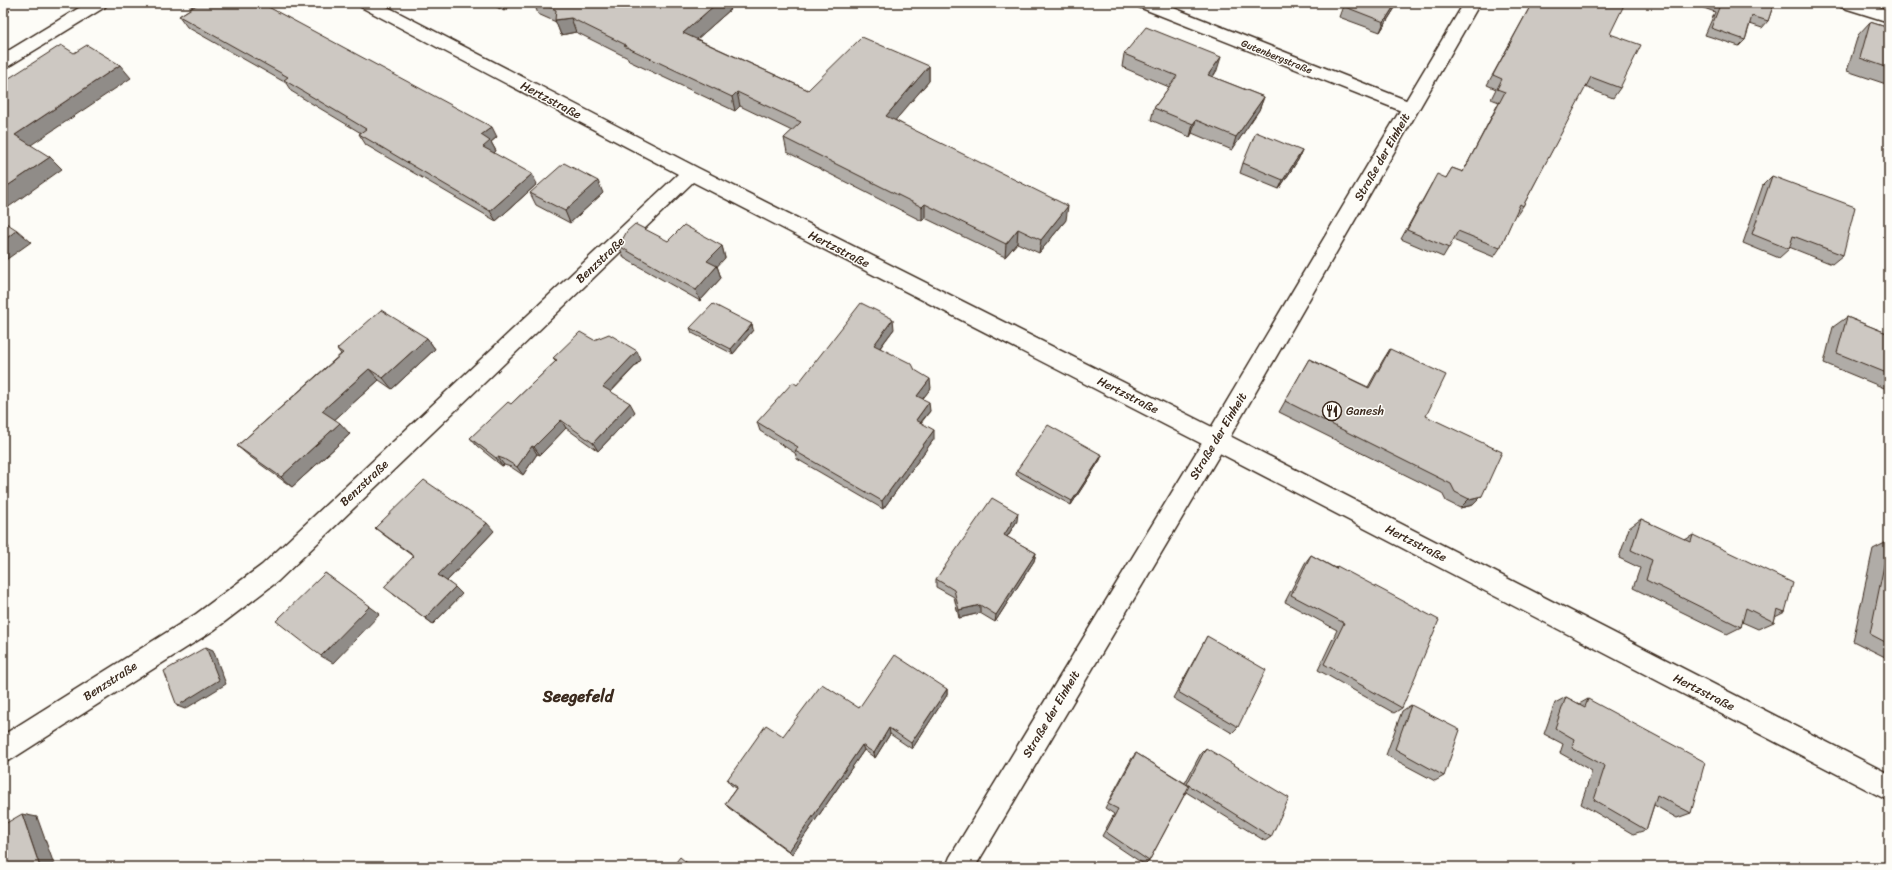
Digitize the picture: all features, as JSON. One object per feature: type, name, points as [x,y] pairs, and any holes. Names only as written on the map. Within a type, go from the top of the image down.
[{"type":"street","points":[[3,62],[99,3]]},
{"type":"street","name":"Hertzstraße","points":[[367,3],[691,173],[1216,440],[1889,788]]},
{"type":"street","name":"Gutenbergstraße","points":[[1145,3],[1410,108]]},
{"type":"street","name":"Straße der Einheit","points":[[960,867],[1216,440],[1472,3]]},
{"type":"street","points":[[1847,3],[1889,16]]},
{"type":"street","name":"Benzstraße","points":[[3,750],[205,622],[270,573],[691,173]]},
{"type":"building","points":[[197,3],[261,3],[492,127],[481,135],[490,141],[483,147],[532,174],[490,211],[359,134],[366,129],[284,80],[288,77],[179,16],[198,4]]},
{"type":"building","points":[[541,3],[717,3],[683,33],[808,90],[862,37],[929,66],[886,116],[1068,206],[1041,240],[1018,229],[1006,244],[925,204],[922,207],[784,138],[801,122],[737,92],[732,97],[624,46],[626,45],[571,18],[555,20],[556,10]]},
{"type":"building","points":[[1346,3],[1396,3],[1384,22],[1343,6]]},
{"type":"building","points":[[1532,3],[1625,3],[1610,34],[1641,45],[1620,88],[1591,77],[1523,206],[1520,204],[1500,248],[1458,231],[1449,248],[1407,230],[1437,174],[1446,178],[1452,168],[1463,172],[1505,92],[1497,89],[1502,79],[1493,75]]},
{"type":"building","points":[[1715,3],[1774,3],[1768,21],[1752,16],[1745,40],[1711,28],[1720,5]]},
{"type":"building","points":[[1870,22],[1889,28],[1889,68],[1860,58]]},
{"type":"building","points":[[1146,27],[1221,57],[1208,75],[1264,97],[1236,137],[1196,120],[1193,124],[1154,108],[1177,76],[1124,54]]},
{"type":"building","points":[[61,45],[74,53],[87,45],[120,65],[15,135],[50,157],[3,189],[3,82]]},
{"type":"building","points":[[1256,132],[1302,151],[1283,180],[1243,163]]},
{"type":"building","points":[[564,163],[598,181],[565,211],[530,193]]},
{"type":"building","points":[[1772,176],[1855,207],[1843,255],[1793,236],[1789,249],[1752,234]]},
{"type":"building","points":[[3,221],[17,230],[3,241]]},
{"type":"building","points":[[635,224],[668,241],[684,225],[722,246],[707,261],[717,266],[696,290],[619,246],[627,231]]},
{"type":"building","points":[[861,303],[893,319],[874,345],[912,364],[915,370],[930,379],[917,396],[929,402],[916,420],[934,430],[882,501],[795,451],[798,447],[757,422],[793,382],[797,385]]},
{"type":"building","points":[[713,304],[752,324],[731,349],[690,328]]},
{"type":"building","points":[[381,310],[427,338],[383,378],[369,369],[322,411],[340,423],[281,477],[237,446],[343,353],[337,349]]},
{"type":"building","points":[[1847,317],[1889,334],[1889,374],[1837,353]]},
{"type":"building","points":[[580,332],[594,340],[609,334],[637,351],[603,387],[630,403],[593,443],[561,420],[534,447],[532,446],[517,467],[504,459],[498,457],[496,458],[470,438],[508,402],[511,404],[557,360],[553,358]]},
{"type":"building","points":[[1390,349],[1446,375],[1426,416],[1502,452],[1482,496],[1469,499],[1455,492],[1451,484],[1285,401],[1309,359],[1369,388]]},
{"type":"building","points":[[1048,425],[1102,455],[1072,501],[1017,470]]},
{"type":"building","points":[[424,480],[487,523],[438,575],[455,587],[425,618],[384,587],[414,556],[375,528]]},
{"type":"building","points":[[992,498],[1018,513],[1004,535],[1036,553],[996,615],[980,605],[959,610],[954,590],[936,579]]},
{"type":"building","points":[[1641,519],[1691,542],[1693,535],[1793,583],[1785,612],[1777,609],[1774,622],[1746,608],[1741,627],[1646,580],[1652,560],[1631,550]]},
{"type":"building","points":[[1889,541],[1889,644],[1870,634]]},
{"type":"building","points":[[1311,555],[1336,569],[1337,566],[1439,620],[1402,708],[1324,664],[1344,623],[1291,595]]},
{"type":"building","points":[[325,573],[370,606],[321,656],[276,621]]},
{"type":"building","points":[[1207,636],[1266,670],[1238,727],[1178,692]]},
{"type":"building","points":[[206,647],[219,680],[177,706],[164,671]]},
{"type":"building","points":[[895,655],[947,689],[911,743],[889,728],[874,753],[862,745],[789,851],[725,804],[737,787],[727,780],[766,725],[783,736],[822,684],[859,708]]},
{"type":"building","points":[[1566,697],[1585,707],[1588,699],[1705,762],[1691,813],[1657,795],[1646,830],[1594,800],[1605,766],[1572,748],[1574,739],[1555,728]]},
{"type":"building","points":[[1411,705],[1460,730],[1444,776],[1395,749]]},
{"type":"building","points":[[1206,748],[1289,798],[1271,837],[1187,784]]},
{"type":"building","points":[[1136,753],[1189,786],[1149,861],[1106,832],[1118,809],[1108,804]]},
{"type":"building","points":[[22,814],[40,867],[3,867],[3,825]]},
{"type":"building","points":[[680,857],[692,867],[672,867]]},
{"type":"place","name":"Ganesh","points":[[1332,411]]},
{"type":"district","name":"Seegefeld","points":[[578,696]]}]
